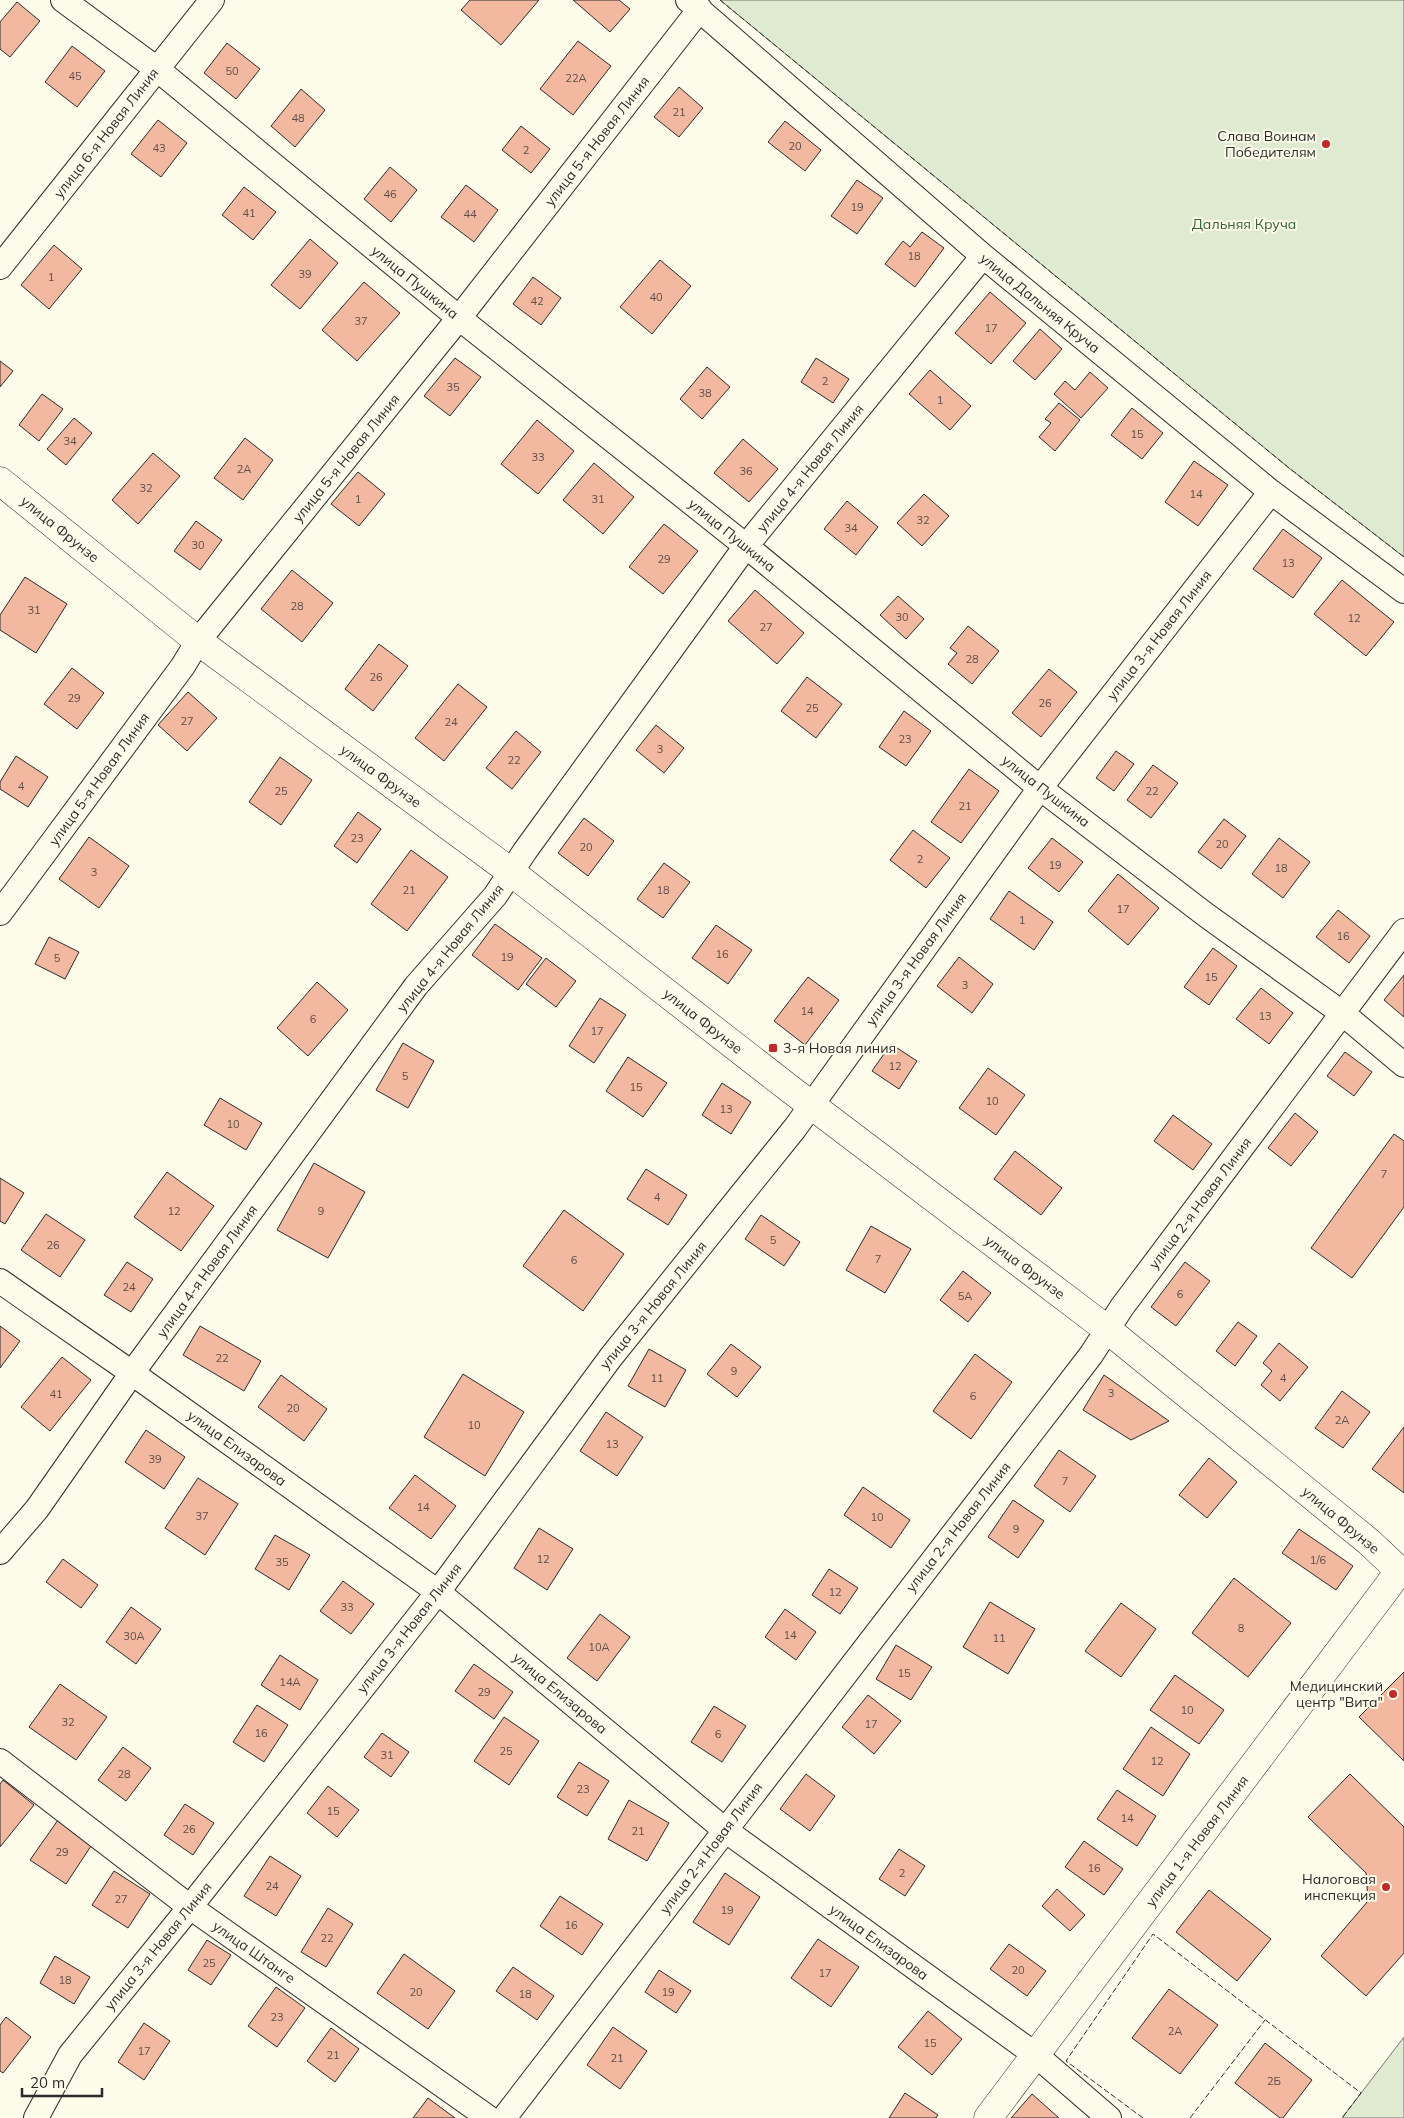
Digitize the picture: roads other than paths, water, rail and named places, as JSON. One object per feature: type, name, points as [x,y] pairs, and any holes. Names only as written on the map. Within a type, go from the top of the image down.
[{"type":"main road","name":"улица Фрунзе","points":[[0,481],[198,641],[511,872],[811,1105],[1108,1330],[1402,1569]]},
{"type":"main road","name":"улица 1-я Новая Линия","points":[[988,2118],[1037,2056],[1402,1569]]},
{"type":"street","name":"улица Пушкина","points":[[63,0],[157,69],[459,318],[746,546],[1040,788],[1206,915],[1342,1013],[1404,1065]]},
{"type":"street","name":"улица 6-я Новая Линия","points":[[0,267],[212,0]]},
{"type":"street","name":"улица Дальняя Круча","points":[[694,4],[983,256],[1271,492],[1404,591]]},
{"type":"street","name":"улица 5-я Новая Линия","points":[[0,913],[183,666],[198,641],[459,318],[694,4]]},
{"type":"street","name":"улица 4-я Новая Линия","points":[[0,1552],[37,1509],[132,1373],[416,986],[495,896],[746,546],[983,256]]},
{"type":"street","name":"улица 3-я Новая Линия","points":[[36,2118],[70,2055],[190,1907],[438,1592],[611,1357],[795,1128],[1040,788],[1271,492]]},
{"type":"street","name":"улица 2-я Новая Линия","points":[[504,2118],[1091,1355],[1122,1307],[1404,931]]},
{"type":"street","name":"улица Елизарова","points":[[0,1281],[438,1592],[725,1830],[1037,2056],[1109,2118]]},
{"type":"street","name":"улица Штанге","points":[[0,1761],[190,1907],[489,2118]]},
{"type":"place","name":"Слава Воинам Победителям","points":[[1326,144]]},
{"type":"place","name":"3-я Новая линия","points":[[773,1048]]},
{"type":"place","name":"Медицинский центр \"Вита\"","points":[[1393,1694]]},
{"type":"place","name":"Налоговая инспекция","points":[[1386,1887]]},
{"type":"park label","name":"Дальняя Круча","points":[[1244,224]]}]
